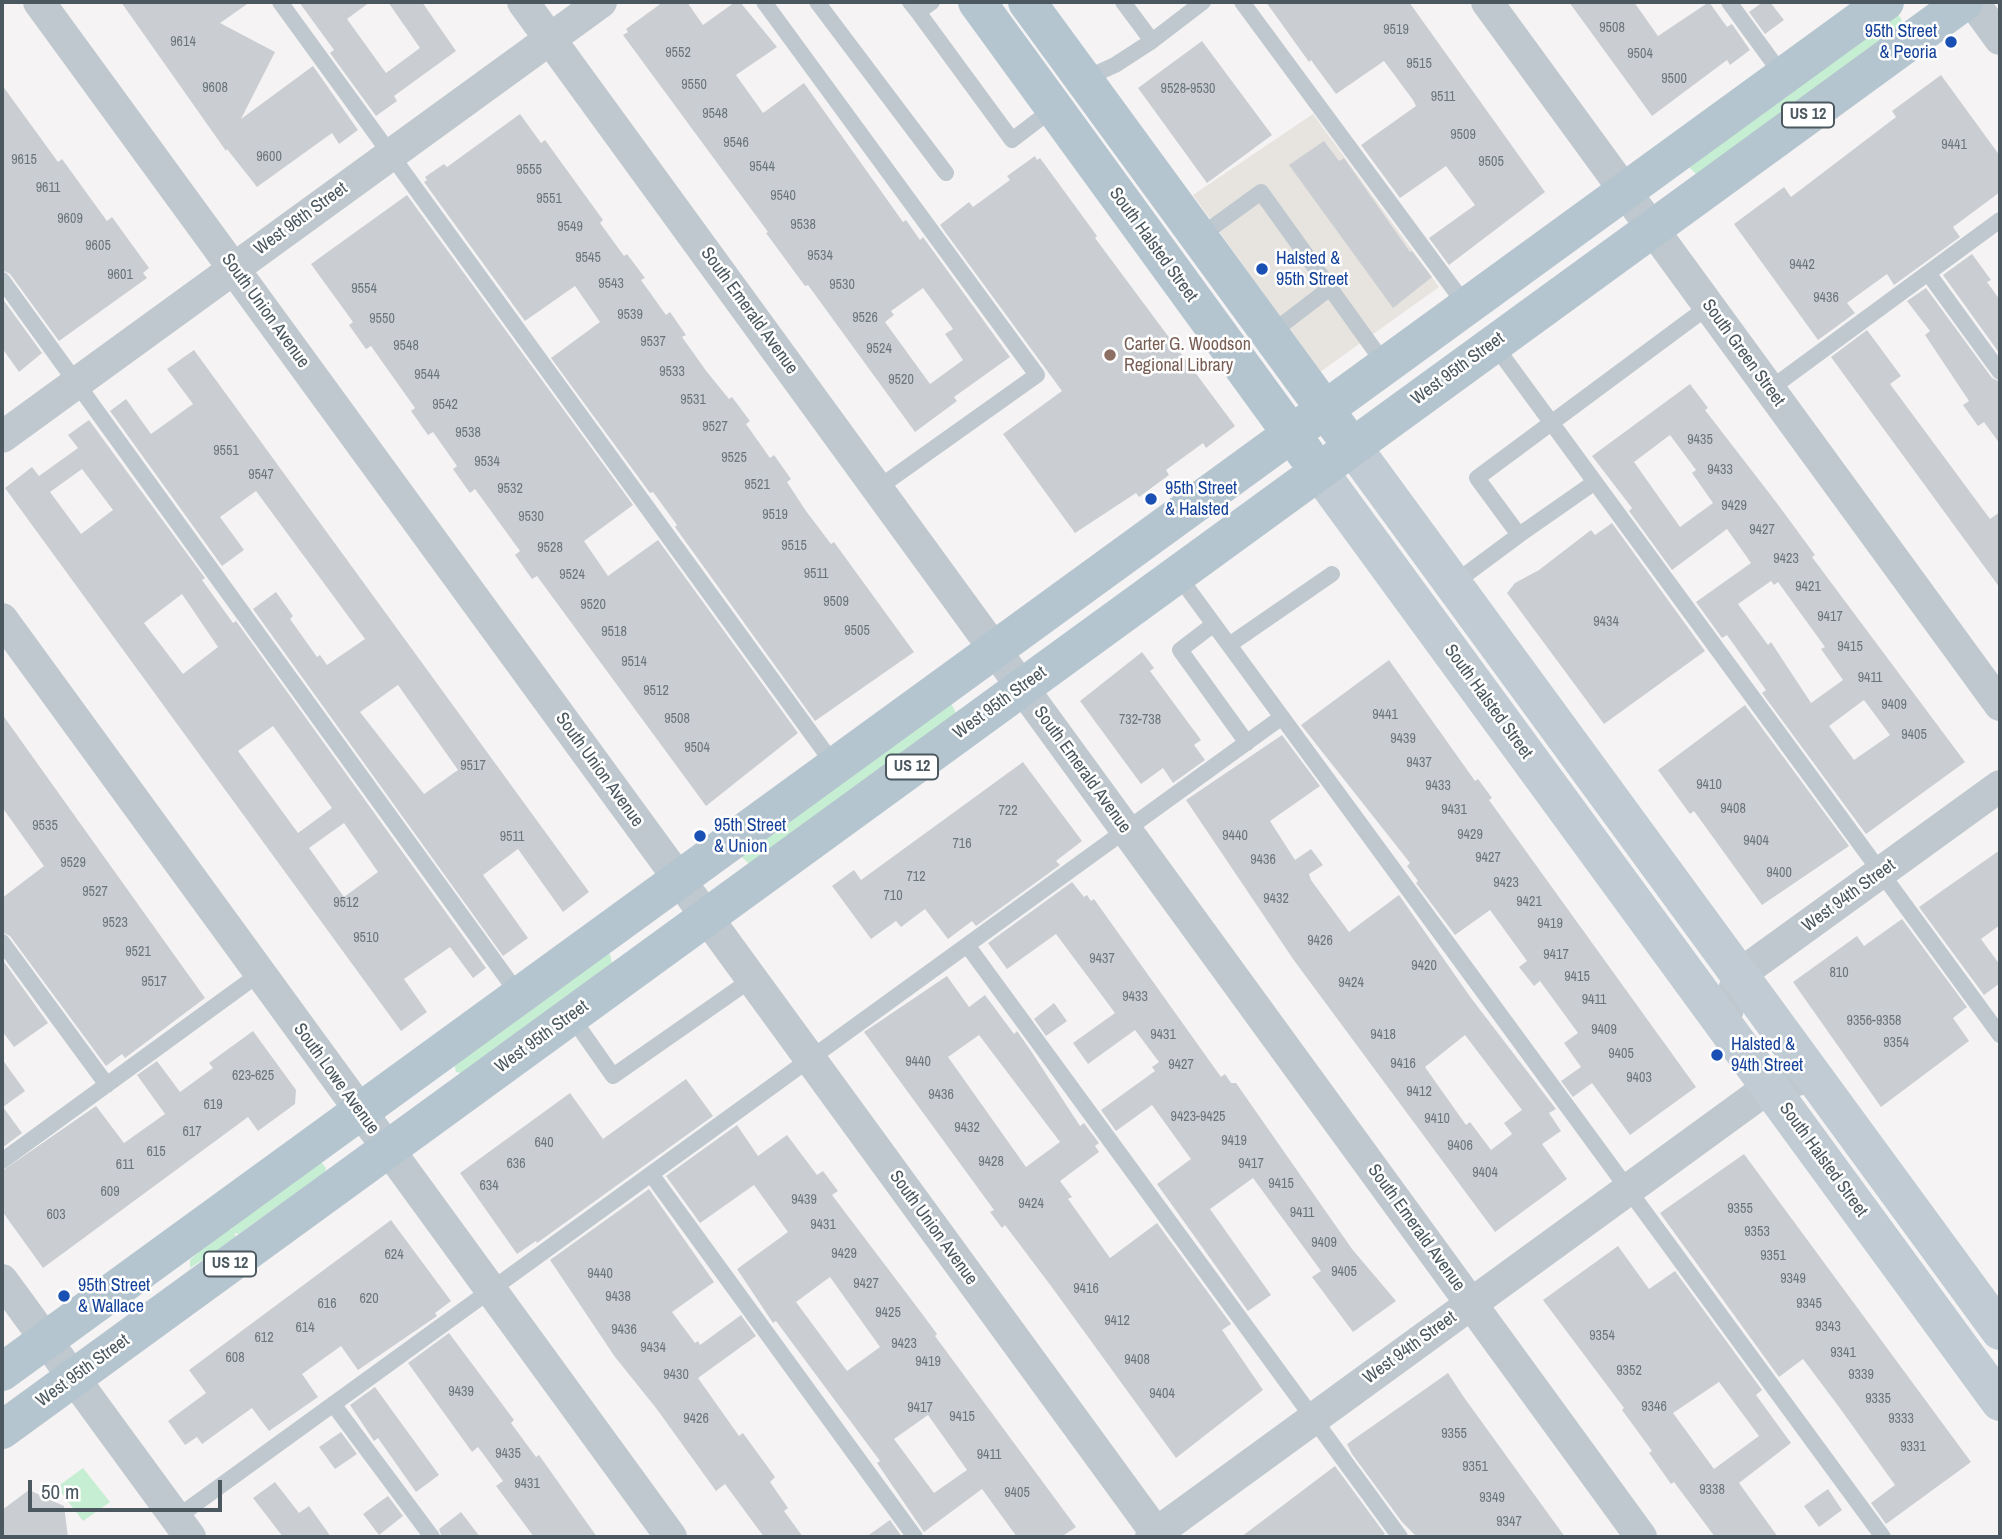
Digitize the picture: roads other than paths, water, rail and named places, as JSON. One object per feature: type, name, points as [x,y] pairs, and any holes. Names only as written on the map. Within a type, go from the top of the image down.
[{"type":"main road","name":"South Halsted Street","points":[[977,2],[2000,1402]]},
{"type":"main road","points":[[1027,2],[2000,1331]]},
{"type":"main road","name":"US 12","points":[[2,1372],[1885,2]]},
{"type":"main road","name":"West 95th Street","points":[[2,1430],[1964,2]]},
{"type":"street","name":"South Union Avenue","points":[[39,2],[1156,1536]]},
{"type":"street","name":"South Emerald Avenue","points":[[523,2],[1642,1537]]},
{"type":"street","name":"West 96th Street","points":[[2,437],[601,2]]},
{"type":"street","name":"South Green Street","points":[[1487,2],[2000,705]]},
{"type":"street","points":[[1973,2],[2000,39]]},
{"type":"street","name":"South Lowe Avenue","points":[[2,619],[671,1537]]},
{"type":"street","name":"West 94th Street","points":[[1739,975],[2000,786]]},
{"type":"street","points":[[1723,1024],[1739,975]]},
{"type":"street","name":"West 94th Street","points":[[1156,1536],[1769,1087],[1812,1076]]},
{"type":"street","points":[[2,1280],[183,1528]]},
{"type":"lane","points":[[280,2],[835,766]]},
{"type":"lane","points":[[764,2],[1037,375],[878,488]]},
{"type":"lane","points":[[817,2],[947,173]]},
{"type":"lane","points":[[932,2],[914,7],[1012,140],[1054,108]]},
{"type":"lane","points":[[1123,2],[1152,41]]},
{"type":"lane","points":[[1084,79],[1115,65],[1203,2]]},
{"type":"lane","points":[[1242,2],[1467,307]]},
{"type":"lane","points":[[1729,2],[1784,76]]},
{"type":"lane","points":[[1199,237],[1261,192],[1386,366]]},
{"type":"lane","points":[[1770,389],[2000,220]]},
{"type":"lane","points":[[1928,273],[2000,372]]},
{"type":"lane","points":[[2,280],[519,996]]},
{"type":"lane","points":[[1270,334],[1330,288]]},
{"type":"lane","points":[[1519,535],[1477,478],[1709,306]]},
{"type":"lane","points":[[1493,343],[2000,1035]]},
{"type":"lane","points":[[1453,584],[1595,482]]},
{"type":"lane","points":[[1177,574],[1883,1537]]},
{"type":"lane","points":[[1229,645],[1332,574]]},
{"type":"lane","points":[[1214,624],[1180,650],[1247,743]]},
{"type":"lane","points":[[183,1528],[333,1404],[1282,717]]},
{"type":"lane","points":[[2,942],[107,1085]]},
{"type":"lane","points":[[967,945],[1400,1537]]},
{"type":"lane","points":[[2,1161],[260,974]]},
{"type":"lane","points":[[571,1016],[613,1076],[751,979]]},
{"type":"lane","points":[[651,1174],[915,1537]]},
{"type":"lane","points":[[333,1404],[432,1537]]},
{"type":"place","name":"95th Street & Peoria","points":[[1951,42]]},
{"type":"place","name":"Halsted & 95th Street","points":[[1262,269]]},
{"type":"place","name":"Carter G. Woodson Regional Library","points":[[1110,355]]},
{"type":"place","name":"95th Street & Halsted","points":[[1151,499]]},
{"type":"place","name":"95th Street & Union","points":[[700,836]]},
{"type":"place","name":"Halsted & 94th Street","points":[[1717,1055]]},
{"type":"place","name":"95th Street & Wallace","points":[[64,1296]]}]
